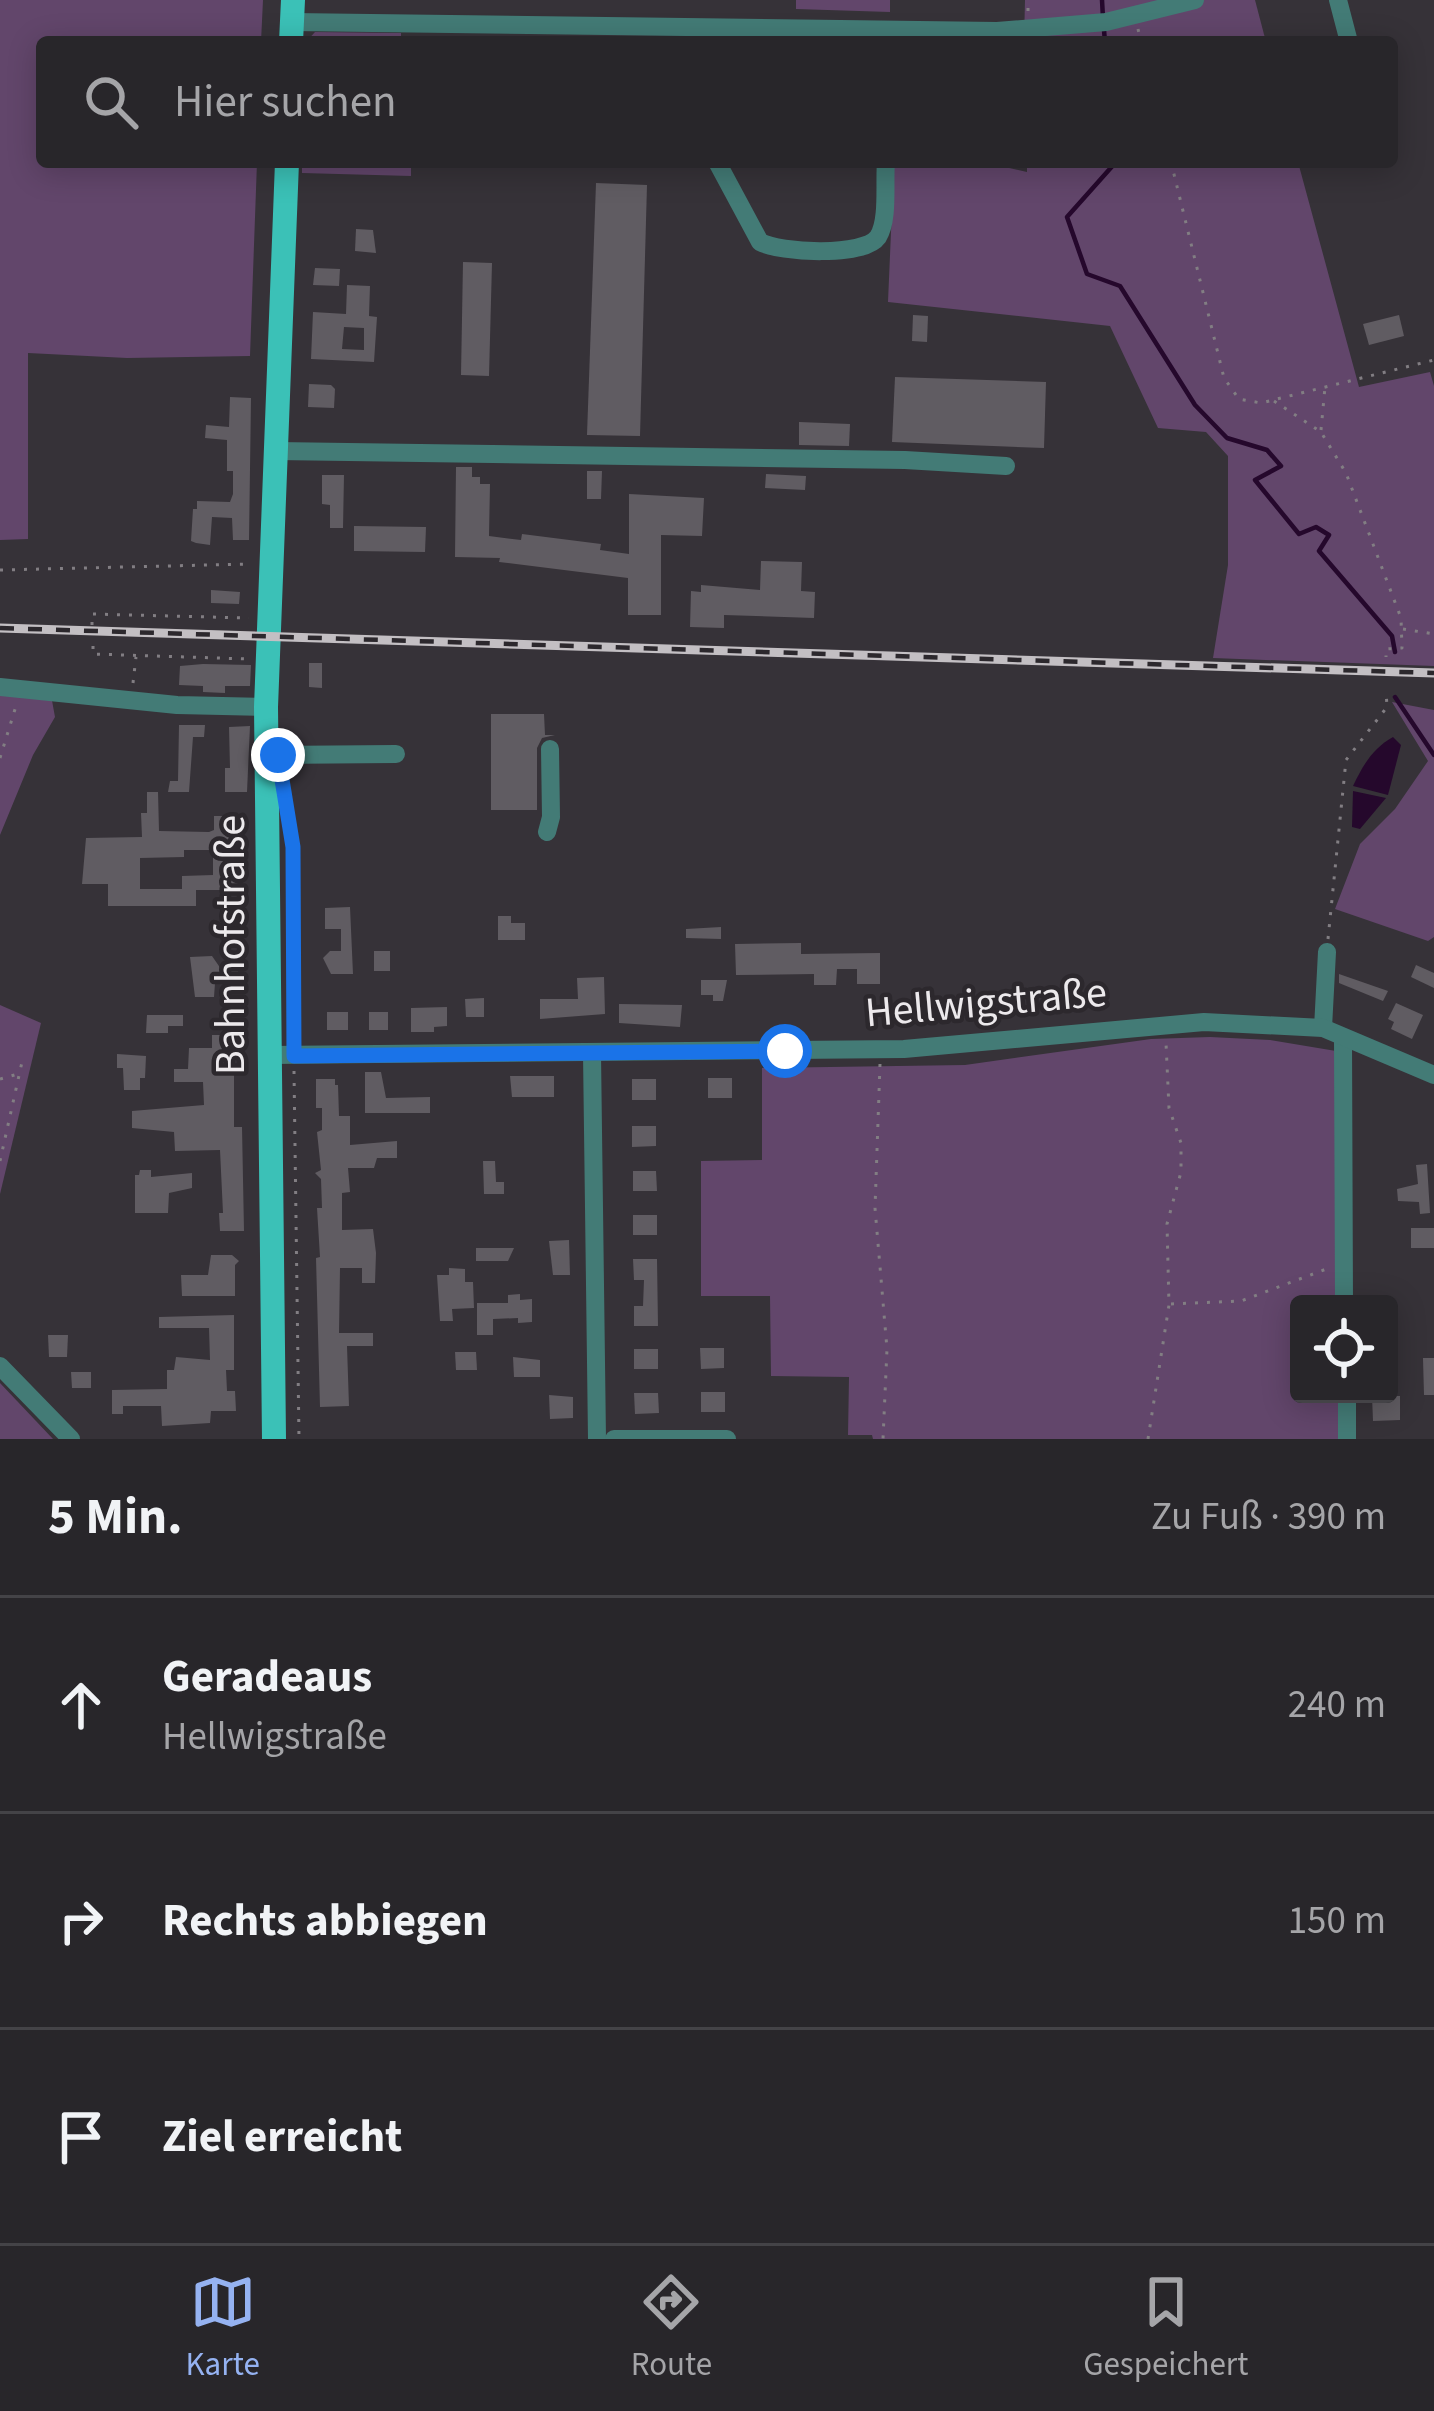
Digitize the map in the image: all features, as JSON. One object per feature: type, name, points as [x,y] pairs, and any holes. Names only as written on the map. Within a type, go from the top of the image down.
[{"type":"main road","name":"Bahnhofstraße","points":[[274,1439],[282,1056],[266,707],[287,168]]},
{"type":"street","points":[[292,22],[997,31],[1098,23],[1195,0]]},
{"type":"street","points":[[1338,0],[1347,36]]},
{"type":"street","points":[[720,168],[760,242],[771,248],[813,251],[864,247],[875,241],[882,230],[886,168]]},
{"type":"street","points":[[276,451],[905,460],[1006,466]]},
{"type":"street","points":[[8,685],[177,706],[266,707]]},
{"type":"street","points":[[547,832],[550,749]]},
{"type":"street","points":[[268,755],[396,754]]},
{"type":"street","points":[[1323,1028],[1327,952]]},
{"type":"street","name":"Hellwigstraße","points":[[282,1056],[944,1047],[1165,1023],[1323,1028],[1434,1075]]},
{"type":"street","points":[[1343,1039],[1344,1295]]},
{"type":"street","points":[[592,1053],[597,1439]]},
{"type":"street","points":[[0,1366],[71,1439]]},
{"type":"street","points":[[1347,1403],[1347,1439]]},
{"type":"street","points":[[614,1439],[727,1439]]},
{"type":"path","points":[[1028,0],[1028,11]]},
{"type":"path","points":[[1172,168],[1224,378],[1239,399],[1261,403],[1434,360]]},
{"type":"path","points":[[1321,432],[1325,387]]},
{"type":"path","points":[[1273,400],[1321,432],[1346,473],[1401,618],[1402,648],[1388,650],[1386,657]]},
{"type":"path","points":[[0,570],[271,564]]},
{"type":"path","points":[[92,625],[92,614],[268,618]]},
{"type":"path","points":[[1402,628],[1434,634]]},
{"type":"path","points":[[93,646],[93,654],[267,660]]},
{"type":"path","points":[[132,699],[136,656]]},
{"type":"path","points":[[0,758],[8,685]]},
{"type":"path","points":[[1327,952],[1346,760],[1387,706],[1386,690]]},
{"type":"path","points":[[287,815],[293,847],[282,1056],[299,1439]]},
{"type":"path","points":[[1148,1439],[1169,1304],[1167,1224],[1181,1172],[1181,1143],[1169,1108],[1165,1023]]},
{"type":"path","points":[[881,1049],[875,1208],[887,1349],[884,1439]]},
{"type":"path","points":[[0,1160],[22,1062]]},
{"type":"path","points":[[0,1079],[20,1074]]},
{"type":"path","points":[[1169,1304],[1240,1301],[1343,1262]]},
{"type":"shaded area","points":[[0,0],[263,0],[261,36],[36,36],[36,168],[257,168],[250,356],[127,358],[28,353],[28,539],[0,540]]},
{"type":"shaded area","points":[[796,0],[890,0],[890,12],[796,9]]},
{"type":"shaded area","points":[[1025,0],[1255,0],[1264,36],[1024,36]]},
{"type":"shaded area","points":[[315,32],[401,33],[401,36],[311,36]]},
{"type":"shaded area","points":[[302,168],[411,168],[411,176],[302,173]]},
{"type":"shaded area","points":[[894,168],[1027,172],[1027,168],[1300,168],[1359,387],[1430,372],[1434,386],[1434,666],[1213,658],[1228,565],[1228,456],[1206,432],[1158,428],[1110,326],[888,302]]},
{"type":"shaded area","points":[[51,695],[55,717],[33,755],[0,835],[0,696]]},
{"type":"shaded area","points":[[1392,702],[1434,710],[1434,937],[1428,941],[1335,909],[1360,844],[1395,809],[1428,761]]},
{"type":"shaded area","points":[[1393,737],[1401,745],[1388,795],[1353,786],[1369,758]]},
{"type":"shaded area","points":[[1353,791],[1386,798],[1360,829],[1352,827]]},
{"type":"shaded area","points":[[0,1005],[41,1023],[0,1194]]},
{"type":"shaded area","points":[[1151,1039],[1270,1040],[1336,1051],[1337,1295],[1290,1295],[1290,1403],[1338,1403],[1338,1439],[873,1439],[872,1435],[848,1435],[849,1377],[771,1376],[770,1296],[701,1296],[701,1161],[762,1160],[762,1068],[965,1065]]},
{"type":"shaded area","points":[[0,1383],[53,1439],[0,1439]]},
{"type":"building","points":[[596,183],[647,185],[640,436],[587,435]]},
{"type":"building","points":[[356,229],[373,230],[376,253],[355,251]]},
{"type":"building","points":[[463,262],[492,263],[489,376],[461,375]]},
{"type":"building","points":[[315,268],[340,269],[339,286],[313,285]]},
{"type":"building","points":[[347,285],[370,286],[369,316],[377,317],[374,362],[311,359],[313,312],[346,314]],"holes":[[[344,327],[364,328],[364,350],[342,349]]]},
{"type":"building","points":[[913,315],[928,316],[927,342],[912,341]]},
{"type":"building","points":[[1399,315],[1404,336],[1369,345],[1363,324]]},
{"type":"building","points":[[895,377],[1046,382],[1044,448],[892,442]]},
{"type":"building","points":[[309,384],[331,385],[334,408],[308,407]]},
{"type":"building","points":[[230,397],[251,398],[249,540],[233,540],[232,518],[212,517],[210,545],[196,543],[191,541],[197,501],[230,502],[233,494],[227,440],[205,438],[206,425],[229,427]]},
{"type":"building","points":[[799,422],[850,424],[849,446],[799,445]]},
{"type":"building","points":[[456,467],[472,467],[472,477],[480,477],[480,484],[490,484],[489,536],[521,540],[522,534],[601,544],[600,550],[629,554],[629,494],[704,498],[702,536],[661,535],[661,615],[628,615],[628,578],[499,562],[500,558],[455,557]]},
{"type":"building","points":[[587,471],[602,471],[601,499],[587,499]]},
{"type":"building","points":[[766,474],[806,476],[805,490],[765,488]]},
{"type":"building","points":[[322,475],[344,475],[343,528],[330,528],[330,505],[322,504]]},
{"type":"building","points":[[354,526],[426,527],[425,552],[354,551]]},
{"type":"building","points":[[761,561],[802,562],[801,591],[815,592],[814,618],[724,615],[724,628],[690,627],[691,591],[701,592],[701,585],[760,590]]},
{"type":"building","points":[[211,590],[240,592],[239,604],[211,603]]},
{"type":"building","points":[[309,663],[322,663],[322,688],[309,687]]},
{"type":"building","points":[[251,665],[250,686],[225,686],[225,693],[179,685],[180,666]]},
{"type":"building","points":[[491,714],[544,714],[545,735],[555,735],[542,738],[537,748],[537,810],[491,810]]},
{"type":"building","points":[[179,725],[205,725],[204,737],[193,737],[189,792],[168,792],[170,781],[178,781]]},
{"type":"building","points":[[250,726],[247,792],[225,792],[229,727]]},
{"type":"building","points":[[147,792],[158,792],[159,831],[209,832],[214,830],[214,816],[241,821],[237,890],[196,890],[196,906],[108,906],[108,884],[82,884],[86,838],[142,837],[141,813],[147,813]],"holes":[[[184,850],[213,850],[213,875],[182,876],[182,889],[140,889],[140,858],[184,857]]]},
{"type":"building","points":[[350,907],[353,974],[331,974],[323,958],[330,951],[341,951],[341,929],[325,929],[325,908]]},
{"type":"building","points":[[498,916],[525,923],[525,940],[498,940]]},
{"type":"building","points":[[721,927],[721,939],[686,938],[686,929]]},
{"type":"building","points":[[801,943],[801,954],[880,953],[880,984],[857,984],[857,969],[837,969],[836,985],[814,985],[814,974],[736,975],[735,944]]},
{"type":"building","points":[[374,951],[390,951],[390,971],[374,971]]},
{"type":"building","points":[[212,956],[221,969],[238,969],[238,982],[215,983],[214,997],[195,997],[190,957]]},
{"type":"building","points":[[1416,965],[1434,973],[1434,988],[1411,977]]},
{"type":"building","points":[[1339,974],[1388,991],[1383,1001],[1339,983]]},
{"type":"building","points":[[604,977],[605,1014],[540,1019],[540,999],[578,999],[577,978]]},
{"type":"building","points":[[701,980],[727,980],[723,1001],[701,995]]},
{"type":"building","points":[[484,998],[484,1017],[466,1017],[465,999]]},
{"type":"building","points":[[1396,1003],[1423,1015],[1412,1039],[1391,1029],[1394,1022],[1388,1019]]},
{"type":"building","points":[[619,1004],[682,1005],[680,1027],[619,1023]]},
{"type":"building","points":[[447,1007],[447,1026],[434,1027],[434,1032],[411,1032],[411,1008]]},
{"type":"building","points":[[327,1012],[348,1012],[348,1030],[327,1030]]},
{"type":"building","points":[[369,1012],[388,1012],[388,1030],[369,1030]]},
{"type":"building","points":[[147,1015],[183,1015],[183,1026],[168,1026],[168,1033],[146,1033]]},
{"type":"building","points":[[212,1035],[234,1035],[234,1127],[242,1127],[244,1231],[220,1231],[220,1150],[175,1151],[174,1132],[132,1128],[132,1111],[204,1105],[203,1082],[174,1082],[174,1069],[188,1069],[189,1048],[212,1048]]},
{"type":"building","points":[[117,1054],[146,1056],[140,1090],[124,1090]]},
{"type":"building","points":[[365,1072],[381,1072],[386,1098],[430,1097],[430,1113],[365,1113]]},
{"type":"building","points":[[510,1076],[554,1076],[554,1097],[512,1097]]},
{"type":"building","points":[[708,1078],[732,1078],[732,1098],[708,1098]]},
{"type":"building","points":[[316,1079],[335,1079],[339,1116],[350,1116],[350,1145],[397,1141],[397,1158],[377,1158],[374,1168],[348,1168],[350,1192],[342,1193],[342,1230],[373,1229],[376,1253],[375,1283],[362,1283],[362,1268],[340,1268],[339,1333],[373,1333],[373,1346],[347,1346],[349,1406],[320,1407],[316,1258],[320,1257],[317,1208],[322,1208],[321,1179],[315,1173],[321,1170],[317,1132],[322,1130],[322,1108],[316,1108]]},
{"type":"building","points":[[632,1079],[656,1079],[656,1100],[632,1100]]},
{"type":"building","points":[[632,1126],[656,1126],[656,1146],[632,1147]]},
{"type":"building","points":[[483,1161],[495,1161],[496,1182],[504,1182],[504,1194],[484,1194]]},
{"type":"building","points":[[1427,1164],[1430,1213],[1420,1214],[1419,1202],[1398,1201],[1397,1189],[1418,1184],[1416,1165]]},
{"type":"building","points":[[151,1170],[151,1177],[192,1173],[192,1188],[169,1193],[168,1213],[135,1213],[135,1175]]},
{"type":"building","points":[[633,1171],[656,1171],[657,1191],[633,1191]]},
{"type":"building","points":[[633,1215],[657,1215],[657,1235],[633,1235]]},
{"type":"building","points":[[1411,1228],[1434,1228],[1434,1248],[1411,1248]]},
{"type":"building","points":[[569,1240],[570,1275],[553,1275],[549,1241]]},
{"type":"building","points":[[476,1248],[514,1248],[508,1261],[476,1261]]},
{"type":"building","points":[[211,1255],[232,1255],[239,1261],[235,1296],[182,1296],[181,1275],[208,1275]]},
{"type":"building","points":[[633,1259],[657,1259],[658,1326],[634,1326],[634,1306],[643,1306],[644,1280],[634,1280]]},
{"type":"building","points":[[449,1268],[465,1269],[465,1282],[473,1282],[474,1308],[452,1309],[453,1321],[440,1321],[437,1275],[449,1275]]},
{"type":"building","points":[[520,1294],[520,1300],[532,1299],[532,1322],[493,1319],[493,1335],[477,1335],[477,1303],[508,1303],[508,1295]]},
{"type":"building","points":[[234,1315],[234,1370],[226,1370],[227,1391],[235,1391],[236,1411],[211,1411],[210,1423],[162,1426],[161,1406],[123,1406],[123,1414],[112,1414],[112,1390],[167,1389],[167,1370],[174,1370],[176,1357],[210,1360],[209,1328],[159,1328],[159,1317]]},
{"type":"building","points":[[48,1335],[68,1335],[67,1357],[49,1357]]},
{"type":"building","points":[[700,1348],[724,1348],[724,1368],[701,1369]]},
{"type":"building","points":[[634,1349],[658,1349],[658,1369],[634,1369]]},
{"type":"building","points":[[455,1352],[476,1352],[477,1370],[456,1370]]},
{"type":"building","points":[[513,1357],[540,1360],[540,1377],[514,1377]]},
{"type":"building","points":[[1423,1358],[1434,1358],[1434,1395],[1424,1395]]},
{"type":"building","points":[[71,1372],[91,1372],[91,1388],[72,1388]]},
{"type":"building","points":[[701,1392],[725,1392],[725,1412],[701,1412]]},
{"type":"building","points":[[634,1393],[658,1393],[659,1413],[635,1414]]},
{"type":"building","points":[[549,1395],[573,1397],[573,1418],[550,1419]]},
{"type":"building","points":[[1400,1396],[1400,1420],[1373,1421],[1372,1403],[1398,1403]]},
{"type":"waterway","points":[[1102,0],[1103,18]]},
{"type":"waterway","points":[[1104,30],[1104,36]]},
{"type":"waterway","points":[[1111,168],[1067,217],[1087,274],[1120,286],[1195,405],[1227,438],[1267,450],[1281,466],[1255,480],[1299,534],[1316,527],[1329,535],[1319,551],[1392,636],[1395,652]]},
{"type":"waterway","points":[[1395,697],[1434,755]]},
{"type":"railway","points":[[0,628],[1434,673]]},
{"type":"route","points":[[278,755],[293,847],[294,1056],[785,1051]]}]
